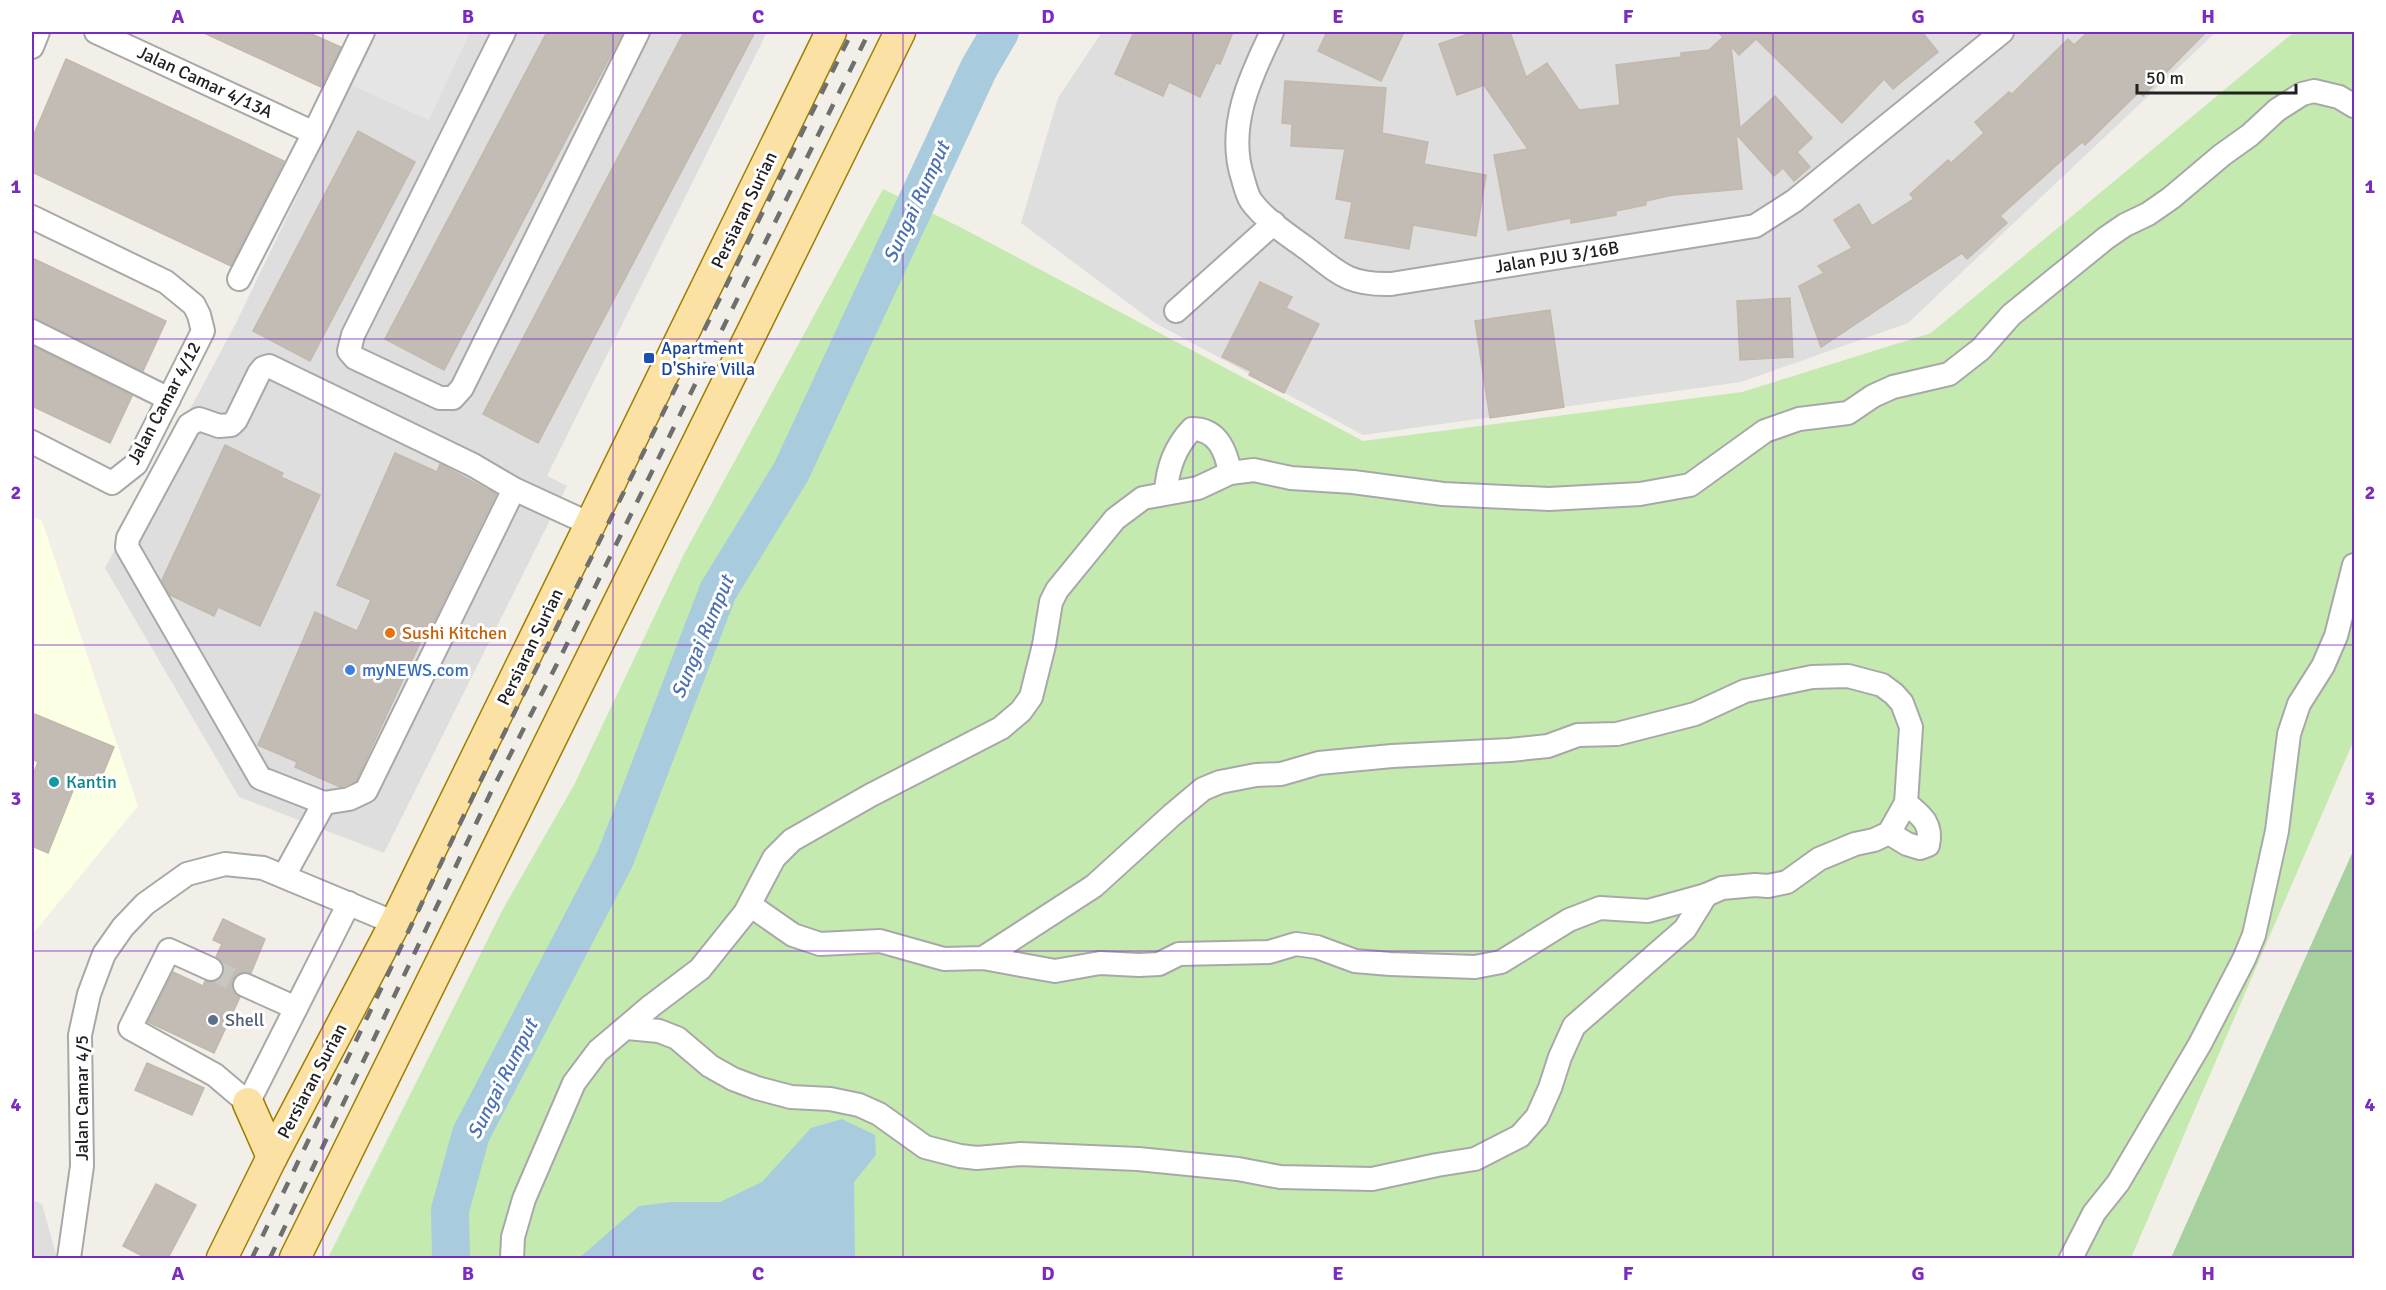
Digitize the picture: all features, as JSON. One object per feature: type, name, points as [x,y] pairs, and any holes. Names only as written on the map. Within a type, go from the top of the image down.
[{"type":"main road","name":"Persiaran Surian","points":[[222,1258],[272,1157],[395,923],[831,32]]},
{"type":"main road","points":[[295,1258],[900,32]]},
{"type":"main road","points":[[248,1103],[272,1157]]},
{"type":"street","points":[[32,47],[38,32]]},
{"type":"street","name":"Jalan Camar 4/13A","points":[[96,32],[314,133]]},
{"type":"street","points":[[239,279],[363,32]]},
{"type":"street","points":[[504,32],[358,325],[348,351],[354,358],[440,398],[453,398],[462,388],[638,32]]},
{"type":"street","name":"Jalan PJU 3/16B","points":[[1272,32],[1254,68],[1243,99],[1238,130],[1239,166],[1250,200],[1274,223],[1347,279],[1371,284],[1391,284],[1755,226],[1794,201],[2002,32]]},
{"type":"street","points":[[512,1258],[513,1237],[524,1198],[574,1083],[598,1051],[700,969],[750,906],[774,858],[792,840],[871,795],[1001,728],[1021,711],[1031,697],[1044,645],[1051,602],[1057,590],[1115,519],[1143,498],[1198,488],[1230,473],[1254,470],[1291,478],[1353,482],[1443,494],[1549,499],[1640,494],[1690,486],[1765,430],[1799,419],[1848,413],[1873,396],[1893,387],[1949,374],[1981,349],[2011,315],[2106,238],[2171,198],[2212,163],[2250,135],[2277,110],[2302,94],[2314,91],[2339,97],[2355,106]]},
{"type":"street","name":"Jalan Camar 4/12","points":[[32,217],[166,282],[194,305],[203,331],[136,464],[112,483],[32,442]]},
{"type":"street","points":[[1176,311],[1274,223]]},
{"type":"street","points":[[32,331],[169,399]]},
{"type":"street","points":[[514,489],[366,791],[349,800],[324,803],[260,778],[129,551],[128,538],[189,425],[199,419],[219,426],[231,425],[236,420],[259,374],[263,368],[269,366],[473,465],[514,489],[590,524]]},
{"type":"street","points":[[1166,493],[1167,473],[1177,450],[1192,429],[1203,429],[1215,436],[1225,453],[1230,473]]},
{"type":"street","points":[[2071,1258],[2094,1213],[2118,1183],[2200,1044],[2254,935],[2277,831],[2289,734],[2299,704],[2323,666],[2336,636],[2355,565]]},
{"type":"street","points":[[750,906],[793,935],[820,944],[880,941],[944,959],[983,957],[1055,971],[1100,963],[1159,964],[1179,954],[1269,952],[1296,944],[1317,947],[1355,961],[1475,967],[1501,962],[1569,920],[1600,908],[1648,911],[1706,895],[1722,888],[1768,886],[1787,882],[1819,859],[1889,833],[1906,803],[1911,727],[1902,703],[1882,685],[1848,676],[1812,677],[1744,691],[1695,714],[1617,734],[1578,735],[1548,746],[1510,750],[1392,756],[1318,763],[1281,774],[1256,775],[1220,782],[1203,789],[1094,886],[983,957]]},
{"type":"street","points":[[284,876],[324,803]]},
{"type":"street","points":[[1889,833],[1907,844],[1920,848],[1928,845],[1930,836],[1926,822],[1922,815],[1906,803]]},
{"type":"street","name":"Jalan Camar 4/5","points":[[69,1258],[82,1166],[80,1035],[89,994],[104,954],[123,927],[145,904],[187,874],[225,864],[263,868],[395,923]]},
{"type":"street","points":[[627,1028],[659,1031],[677,1038],[710,1066],[733,1079],[757,1088],[791,1097],[830,1099],[859,1105],[879,1114],[925,1147],[960,1156],[977,1158],[1020,1154],[1138,1159],[1280,1177],[1372,1179],[1475,1159],[1520,1136],[1537,1117],[1574,1026],[1685,929],[1706,895]]},
{"type":"street","points":[[211,969],[169,950],[130,1028],[215,1075],[248,1103],[349,903]]},
{"type":"street","points":[[245,985],[296,1008]]},
{"type":"shaded area","points":[[375,32],[470,32],[429,120],[351,85]]},
{"type":"shaded area","points":[[376,32],[767,32],[547,476],[567,486],[384,853],[239,797],[105,568],[236,323]]},
{"type":"shaded area","points":[[1102,32],[2216,32],[1908,323],[1741,382],[1363,435],[1155,323],[1021,223],[1058,98]]},
{"type":"shaded area","points":[[32,516],[42,521],[138,806],[32,935]]},
{"type":"shaded area","points":[[32,1200],[42,1204],[57,1258],[32,1258]]},
{"type":"green space","points":[[2294,32],[2354,32],[2354,740],[2131,1258],[328,1258],[503,909],[574,785],[684,554],[883,189],[964,229],[1363,441],[1742,392],[1931,333]]},
{"type":"green space","points":[[2354,849],[2354,1258],[2171,1258]]},
{"type":"water","points":[[842,1119],[875,1135],[876,1155],[854,1182],[855,1258],[579,1258],[639,1206],[672,1202],[720,1202],[762,1182],[811,1128]]},
{"type":"building","points":[[202,32],[307,32],[341,47],[321,87]]},
{"type":"building","points":[[547,32],[623,32],[444,370],[385,339]]},
{"type":"building","points":[[684,32],[755,32],[538,443],[483,414]]},
{"type":"building","points":[[1134,32],[1233,32],[1220,64],[1216,63],[1200,97],[1169,82],[1163,96],[1115,74]]},
{"type":"building","points":[[1327,32],[1404,32],[1381,81],[1318,51]]},
{"type":"building","points":[[1474,32],[1510,32],[1526,77],[1547,63],[1579,110],[1620,105],[1616,65],[1681,57],[1681,53],[1709,50],[1723,37],[1718,32],[1922,32],[1938,52],[1893,89],[1884,79],[1842,123],[1756,39],[1739,55],[1731,46],[1740,128],[1775,96],[1812,138],[1797,152],[1810,167],[1794,181],[1783,168],[1774,176],[1736,134],[1742,189],[1673,195],[1646,201],[1646,205],[1616,211],[1616,215],[1571,223],[1571,218],[1508,230],[1494,155],[1528,149],[1484,85],[1457,95],[1439,44]]},
{"type":"building","points":[[2088,32],[2206,32],[2143,96],[2139,92],[2085,145],[2082,142],[2000,216],[2007,223],[1967,259],[1962,253],[1821,347],[1799,286],[1824,273],[1818,266],[1852,248],[1834,220],[1859,204],[1872,226],[1914,199],[1910,194],[1948,160],[1951,163],[1984,133],[1975,122],[2009,92],[2012,94],[2068,39],[2074,45]]},
{"type":"building","points":[[66,59],[284,161],[231,266],[32,172],[32,139]]},
{"type":"building","points":[[1285,81],[1386,88],[1382,133],[1428,142],[1424,164],[1486,175],[1476,236],[1413,225],[1409,249],[1345,238],[1352,202],[1336,199],[1345,149],[1291,146],[1292,124],[1282,123]]},
{"type":"building","points":[[358,131],[415,162],[310,361],[253,331]]},
{"type":"building","points":[[32,258],[166,321],[143,371],[32,318]]},
{"type":"building","points":[[1260,282],[1292,297],[1286,308],[1319,324],[1284,393],[1249,375],[1251,371],[1222,357]]},
{"type":"building","points":[[1790,298],[1793,357],[1740,360],[1737,301]]},
{"type":"building","points":[[1550,310],[1564,407],[1490,418],[1475,321]]},
{"type":"building","points":[[32,346],[132,396],[110,443],[32,406]]},
{"type":"building","points":[[225,445],[283,473],[281,477],[320,495],[260,626],[218,607],[214,616],[170,595],[162,580]]},
{"type":"building","points":[[395,453],[437,472],[440,464],[496,494],[429,631],[426,630],[356,781],[340,787],[295,767],[297,762],[258,745],[315,612],[357,631],[371,600],[337,585]]},
{"type":"building","name":"Kantin","points":[[32,713],[114,747],[98,786],[78,778],[48,853],[32,846],[32,777],[38,762],[32,759]]},
{"type":"building","points":[[223,919],[265,939],[251,973],[238,974],[233,980],[234,992],[240,997],[214,1053],[148,1022],[173,972],[203,986],[205,981],[213,982],[223,975],[224,967],[216,957],[222,944],[213,940]]},
{"type":"building","points":[[147,1063],[204,1088],[192,1115],[135,1090]]},
{"type":"building","points":[[156,1184],[196,1205],[168,1258],[146,1258],[123,1246]]},
{"type":"waterway","name":"Sungai Rumput","points":[[451,1258],[450,1210],[471,1134],[615,859],[718,591],[791,472],[979,68],[1000,32]]},
{"type":"tunnel","points":[[211,969],[245,985]]},
{"type":"railway","points":[[252,1258],[477,788],[852,32]]},
{"type":"railway","points":[[270,1258],[491,792],[559,660],[869,32]]},
{"type":"place","name":"Apartment D'Shire Villa","points":[[649,358]]},
{"type":"place","name":"Sushi Kitchen","points":[[390,633]]},
{"type":"place","name":"myNEWS.com","points":[[350,670]]},
{"type":"place","name":"Kantin","points":[[54,782]]},
{"type":"place","name":"Shell","points":[[213,1020]]}]
